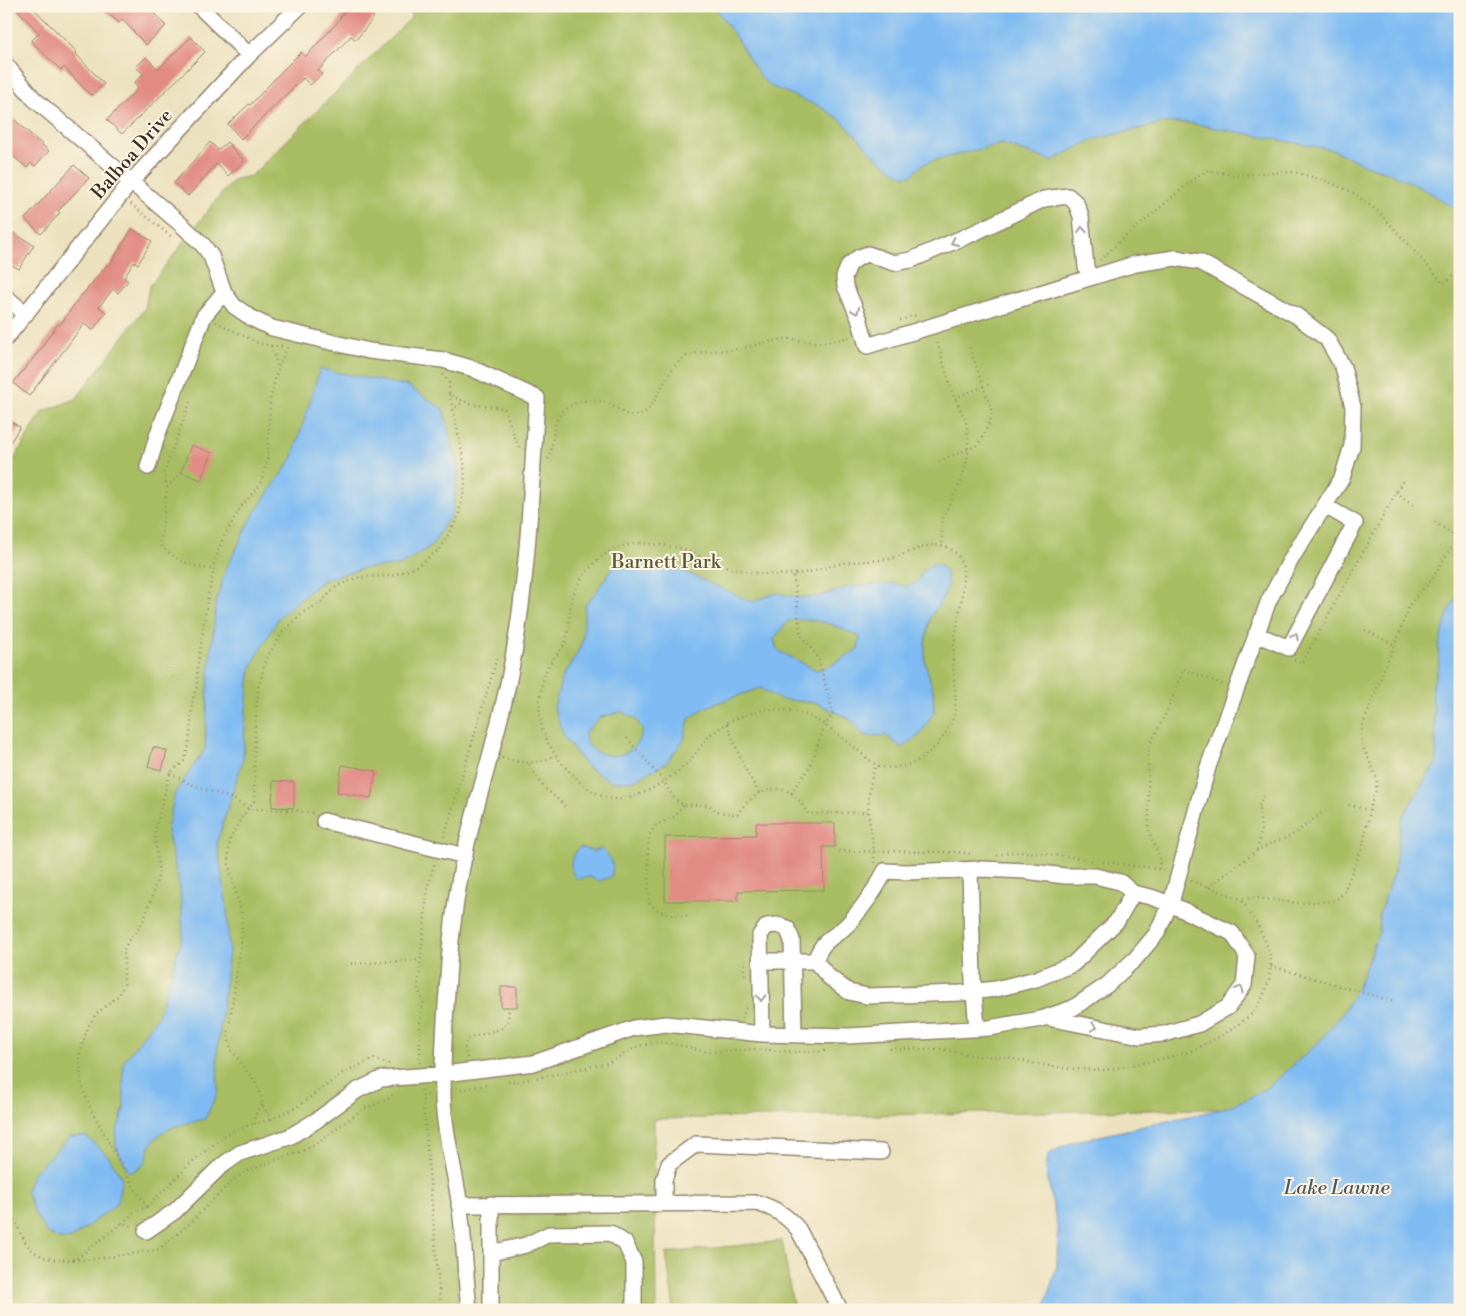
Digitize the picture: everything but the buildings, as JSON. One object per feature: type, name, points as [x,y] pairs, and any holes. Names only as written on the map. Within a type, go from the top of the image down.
[{"type":"street","points":[[199,6],[249,55]]},
{"type":"street","name":"Balboa Drive","points":[[6,338],[131,182],[249,55],[300,6]]},
{"type":"street","points":[[6,65],[34,99],[203,245],[211,256],[224,292],[234,306],[252,319],[272,328],[369,351],[443,360],[471,368],[537,398],[527,543],[520,610],[510,674],[465,856],[452,928],[448,978],[443,1099],[446,1132],[459,1205],[469,1310]]},
{"type":"street","points":[[146,1231],[175,1211],[214,1172],[240,1153],[289,1137],[317,1120],[358,1090],[381,1079],[417,1068],[444,1074],[534,1062],[634,1028],[666,1024],[762,1034],[848,1036],[989,1028],[1047,1018],[1073,1008],[1107,985],[1136,958],[1157,933],[1170,904],[1208,767],[1269,600],[1293,556],[1342,478],[1352,446],[1353,407],[1343,366],[1327,339],[1297,316],[1200,262],[1175,258],[1135,264],[867,346],[859,318],[845,286],[844,277],[849,265],[859,257],[868,254],[894,263],[911,260],[1044,200],[1068,196],[1076,203],[1081,216],[1085,259],[1090,277]]},
{"type":"street","points":[[148,467],[158,433],[204,316],[224,292]]},
{"type":"street","points":[[6,297],[26,314]]},
{"type":"street","points":[[1256,634],[1288,648],[1355,522],[1325,506]]},
{"type":"street","points":[[320,817],[465,856]]},
{"type":"street","points":[[972,863],[974,992],[977,1028]]},
{"type":"street","points":[[816,960],[822,945],[848,924],[880,882],[885,870],[906,872],[972,863],[1065,876],[1095,876],[1120,882],[1133,892],[1170,904],[1232,933],[1247,956],[1244,986],[1228,1007],[1199,1024],[1164,1034],[1140,1036],[1047,1018]]},
{"type":"street","points":[[816,960],[830,977],[849,992],[867,996],[974,992],[996,989],[1036,979],[1073,964],[1117,921],[1133,892]]},
{"type":"street","points":[[762,1034],[753,962],[760,935],[767,926],[777,925],[787,928],[792,940],[794,1035]]},
{"type":"street","points":[[753,962],[816,960]]},
{"type":"street","points":[[664,1203],[664,1180],[669,1164],[696,1144],[881,1152]]},
{"type":"street","points":[[459,1205],[757,1203],[774,1208],[789,1218],[798,1228],[840,1310]]},
{"type":"street","points":[[491,1204],[491,1310]]},
{"type":"street","points":[[491,1253],[526,1245],[549,1234],[610,1233],[625,1242],[634,1262],[634,1310]]},
{"type":"path","points":[[932,326],[955,398],[966,421],[968,450],[962,480],[942,519],[942,546]]},
{"type":"path","points":[[271,346],[288,346]]},
{"type":"path","points":[[939,462],[956,453],[976,446],[983,437],[990,418],[990,409],[984,387],[968,346]]},
{"type":"path","points":[[147,1207],[90,1108],[82,1086],[80,1056],[88,1027],[95,1015],[119,995],[124,984],[124,950],[128,941],[142,924],[159,874],[155,839],[156,826],[172,774],[184,761],[189,744],[192,698],[197,686],[206,601],[214,563],[223,538],[241,507],[259,486],[267,464],[270,400],[278,368]]},
{"type":"path","points":[[271,1119],[262,1105],[261,1095],[254,1081],[230,1050],[228,1034],[242,936],[242,915],[228,862],[230,839],[242,817],[254,801],[258,689],[266,659],[282,633],[302,612],[319,604],[337,586],[359,577],[391,576],[414,568],[440,549],[458,517],[465,486],[464,462],[449,394],[449,383],[442,373]]},
{"type":"path","points":[[955,398],[989,384]]},
{"type":"path","points":[[449,394],[463,402],[504,408],[519,446],[519,453]]},
{"type":"path","points":[[190,402],[164,473],[167,488],[160,545],[172,557],[188,565],[214,570]]},
{"type":"path","points":[[453,409],[463,402]]},
{"type":"path","points":[[167,488],[180,472]]},
{"type":"path","points":[[1396,492],[1414,505]]},
{"type":"path","points":[[1436,522],[1456,537]]},
{"type":"path","points":[[996,857],[1002,852],[1057,855],[1159,869],[1241,899],[1256,898],[1298,903],[1331,901],[1338,898],[1344,891],[1362,846],[1369,810],[1376,790],[1377,779],[1362,745],[1360,735],[1409,605],[1432,579],[1460,533]]},
{"type":"path","points":[[640,543],[688,550],[709,561],[733,569],[774,575],[793,574],[849,562],[884,560],[902,556],[929,546],[942,546],[959,556],[963,565],[963,582],[953,657],[954,716],[939,742],[918,761],[905,766],[888,768],[876,765],[814,718],[797,711],[778,709],[759,711],[737,718],[714,732],[691,759],[664,782],[632,796],[619,799],[603,796],[584,786],[555,755],[539,720],[539,702],[542,685],[548,666],[566,643],[574,593],[585,574],[600,557],[619,547],[640,543]]},
{"type":"path","points":[[791,792],[810,766],[825,725],[833,713],[818,657],[802,638],[793,574]]},
{"type":"path","points":[[1365,630],[1395,645]]},
{"type":"path","points":[[441,1310],[417,1068],[420,1021],[424,1003],[418,987],[420,960],[428,884],[494,666],[501,651]]},
{"type":"path","points":[[1159,869],[1160,858],[1149,832],[1148,753],[1151,742],[1166,713],[1184,669],[1236,690]]},
{"type":"path","points":[[727,724],[742,765],[759,793]]},
{"type":"path","points":[[627,738],[664,782],[674,798],[683,805],[709,806],[717,812],[737,816],[749,799],[770,789],[781,789],[791,792],[808,814],[869,812]]},
{"type":"path","points":[[491,755],[529,764],[555,755]]},
{"type":"path","points":[[529,764],[540,782],[549,792],[559,798],[566,808]]},
{"type":"path","points":[[874,866],[875,851],[869,812],[871,779],[876,765]]},
{"type":"path","points":[[172,774],[190,784],[234,799],[249,810],[292,810],[320,817]]},
{"type":"path","points":[[1257,851],[1261,833],[1259,806],[1264,796]]},
{"type":"path","points":[[683,805],[675,816],[656,826],[650,836],[648,852],[649,903],[656,910],[669,915],[691,916]]},
{"type":"path","points":[[1349,805],[1369,810]]},
{"type":"path","points":[[1208,887],[1257,851],[1291,836],[1325,811]]},
{"type":"path","points":[[839,851],[968,853],[972,863]]},
{"type":"path","points":[[346,964],[420,960]]},
{"type":"path","points":[[747,980],[744,971],[753,962]]},
{"type":"path","points":[[1270,965],[1392,1001]]},
{"type":"path","points":[[739,1032],[742,1015],[749,1000]]},
{"type":"path","points":[[472,1089],[465,1046],[466,1039],[503,1028],[508,1022],[509,1009]]},
{"type":"path","points":[[63,1260],[77,1258],[136,1211],[147,1207],[193,1161],[218,1140],[234,1130],[271,1119],[297,1107],[343,1073],[374,1059],[395,1066]]},
{"type":"path","points":[[7,1201],[23,1240],[31,1250],[45,1258],[87,1260],[156,1250],[188,1226],[230,1183],[244,1172],[307,1149],[362,1109],[391,1097],[397,1088]]},
{"type":"path","points":[[255,1124],[254,1117],[262,1105]]},
{"type":"path","points":[[122,1223],[146,1231]]},
{"type":"green space","name":"Barnett Park","points":[[412,6],[1460,6],[1460,1106],[654,1119],[656,1310],[19,1310],[6,1301],[6,473],[42,412],[76,399],[145,308],[149,287],[217,199],[235,179],[251,176],[411,18]]},
{"type":"green space","points":[[782,1241],[794,1310],[674,1310],[666,1253]]},
{"type":"water","points":[[714,6],[1460,6],[1460,213],[1431,193],[1393,174],[1368,166],[1333,150],[1190,123],[1163,123],[1092,140],[1052,161],[1002,144],[931,161],[922,165],[912,175],[905,176],[896,172],[874,155],[841,120],[821,107],[770,86],[760,76]]},
{"type":"water","points":[[320,369],[408,386],[443,409],[459,470],[452,513],[432,545],[400,566],[364,568],[323,580],[279,617],[251,667],[243,759],[217,842],[227,907],[229,951],[217,1055],[218,1092],[205,1119],[177,1126],[159,1135],[151,1144],[145,1163],[137,1170],[129,1172],[116,1147],[116,1134],[124,1108],[123,1063],[158,1016],[183,935],[180,888],[167,830],[175,793],[205,749],[208,687],[216,602],[226,569],[255,512],[292,459]]},
{"type":"water","points":[[632,560],[676,568],[752,602],[776,593],[802,598],[821,596],[853,586],[893,584],[908,586],[916,583],[923,571],[935,563],[945,570],[948,584],[943,598],[930,618],[925,644],[925,662],[933,690],[934,712],[920,735],[902,748],[887,736],[865,736],[850,719],[817,703],[779,699],[760,688],[706,707],[689,719],[684,740],[666,763],[635,780],[612,782],[587,767],[564,737],[554,708],[562,677],[577,654],[583,639],[585,605],[615,564]],"holes":[[[805,619],[831,624],[860,637],[858,649],[828,667],[816,670],[777,650],[774,639],[788,621]],[[622,712],[636,719],[643,730],[632,749],[621,755],[607,755],[595,751],[586,743],[585,733],[600,717]]]},
{"type":"water","name":"Lake Lawne","points":[[1460,593],[1460,1310],[1044,1310],[1057,1265],[1058,1231],[1046,1170],[1048,1155],[1063,1146],[1077,1141],[1221,1109],[1247,1099],[1271,1085],[1320,1041],[1342,1014],[1358,987],[1379,932],[1379,915],[1394,871],[1402,818],[1437,761],[1432,687],[1439,665],[1438,647],[1449,611]]},
{"type":"water","points":[[580,847],[593,851],[602,849],[608,856],[613,868],[611,877],[599,881],[589,877],[577,879],[572,871],[571,863],[574,854]]},
{"type":"water","points":[[86,1136],[109,1157],[122,1178],[117,1204],[71,1239],[58,1239],[47,1233],[36,1216],[26,1191],[33,1173],[70,1137]]}]
